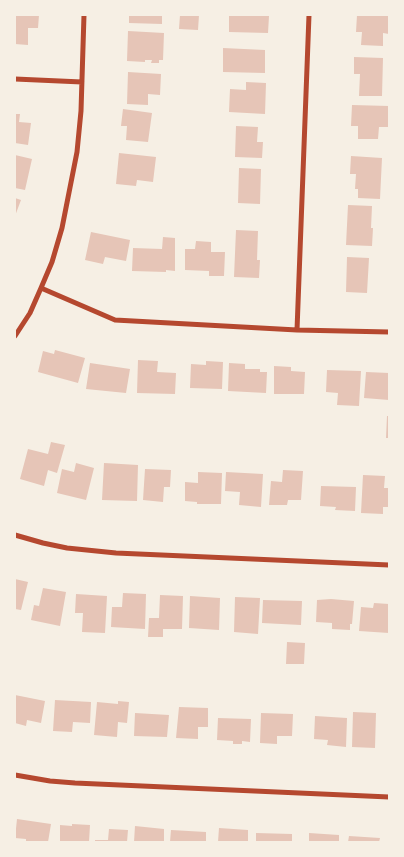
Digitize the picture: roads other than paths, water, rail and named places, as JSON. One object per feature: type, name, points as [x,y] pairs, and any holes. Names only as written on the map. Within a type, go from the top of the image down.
[{"type":"street","points":[[15,336],[30,313],[52,262],[70,193],[77,152],[84,15]]},
{"type":"street","points":[[297,330],[308,15]]},
{"type":"street","points":[[15,79],[82,82]]},
{"type":"street","points":[[41,288],[115,320],[297,330],[389,332]]},
{"type":"street","points":[[15,534],[67,548],[116,553],[389,565]]},
{"type":"street","points":[[15,775],[75,784],[389,797]]}]
